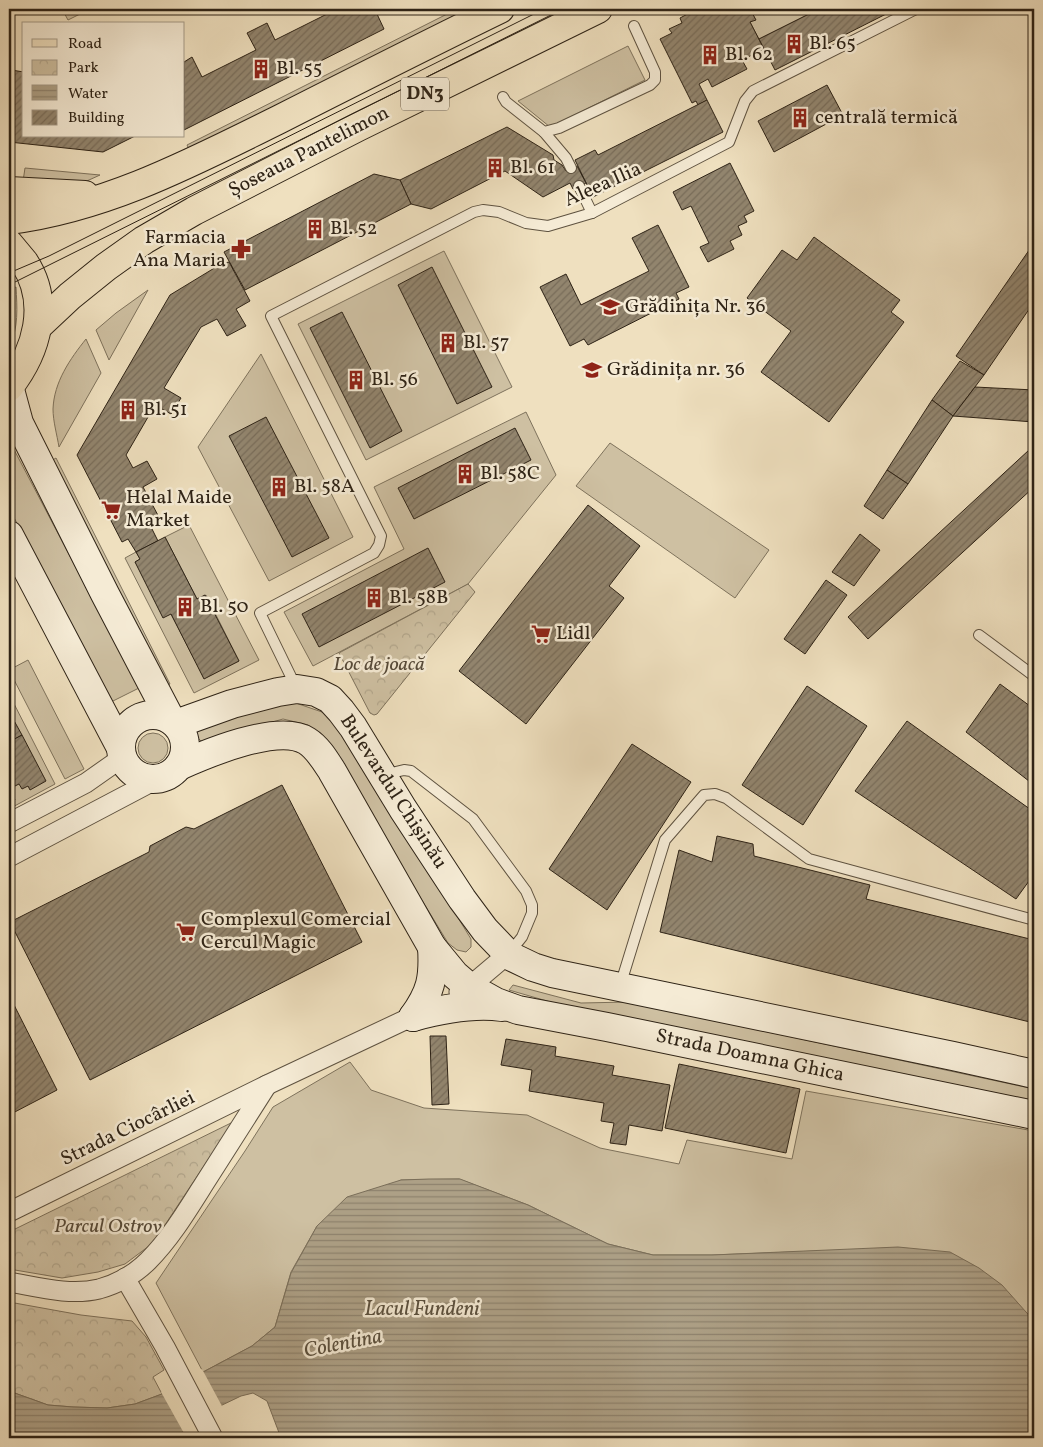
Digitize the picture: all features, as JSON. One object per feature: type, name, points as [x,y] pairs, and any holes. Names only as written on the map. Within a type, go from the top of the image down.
[{"type":"main road","name":"DN3","points":[[9,220],[29,218],[66,209],[111,196],[146,183],[180,168],[500,9]]},
{"type":"main road","name":"Șoseaua Pantelimon","points":[[38,326],[70,296],[106,267],[144,240],[194,211],[340,136],[598,9]]},
{"type":"main road","points":[[9,191],[111,196]]},
{"type":"main road","points":[[9,244],[23,261],[34,287],[38,306],[38,326],[32,349],[26,362],[9,387],[19,423],[173,722],[182,733],[185,746],[184,757],[168,772],[150,779],[137,774],[127,766],[122,752],[9,535]]},
{"type":"main road","name":"Bulevardul Chișinău","points":[[122,752],[125,732],[137,719],[152,715],[165,717],[173,722],[261,696],[297,689],[316,692],[330,699],[341,711],[471,913],[508,954]]},
{"type":"main road","name":"Bulevardul Chișinău","points":[[168,772],[217,751],[261,738],[292,735],[307,741],[319,752],[332,770],[432,947],[455,974],[470,987]]},
{"type":"main road","points":[[412,1017],[424,1001],[432,979],[432,947]]},
{"type":"main road","name":"Strada Doamna Ghica","points":[[508,954],[533,967],[552,973],[1031,1072]]},
{"type":"main road","name":"Strada Doamna Ghica","points":[[470,987],[496,1002],[518,1010],[1034,1115]]},
{"type":"main road","points":[[412,1017],[441,1009],[466,1006],[518,1010]]},
{"type":"street","points":[[9,823],[86,783],[122,752]]},
{"type":"street","points":[[9,857],[168,772]]},
{"type":"street","name":"Strada Ciocârliei","points":[[9,1212],[267,1085],[412,1017],[470,987],[508,954]]},
{"type":"street","points":[[9,1282],[55,1290],[98,1289],[125,1278],[146,1262],[160,1248],[184,1216],[267,1085]]},
{"type":"street","points":[[125,1278],[165,1347],[213,1438]]},
{"type":"lane","name":"Aleea Ilia","points":[[297,689],[260,613],[374,553],[381,536],[271,316],[474,212],[483,210],[500,212],[526,223],[548,226],[592,213],[730,142],[745,101],[753,91],[916,9]]},
{"type":"lane","points":[[544,132],[559,128],[650,85],[655,80],[655,72],[634,26]]},
{"type":"lane","points":[[503,97],[506,102],[544,132],[566,158],[571,168]]},
{"type":"lane","points":[[579,186],[592,213]]},
{"type":"lane","points":[[979,635],[1034,676]]},
{"type":"lane","points":[[382,775],[404,770],[412,771],[473,819],[526,891],[532,904],[532,913],[522,937],[508,954]]},
{"type":"lane","points":[[620,987],[665,840],[704,795],[715,794],[726,798],[809,859],[1034,920]]},
{"type":"green space","points":[[62,9],[90,9],[68,20]]},
{"type":"green space","points":[[457,9],[489,9],[193,158],[187,145]]},
{"type":"green space","points":[[750,9],[819,9],[759,39],[750,22],[755,19]]},
{"type":"green space","points":[[628,46],[645,80],[550,127],[518,101]]},
{"type":"green space","points":[[25,168],[100,175],[67,190],[22,188]]},
{"type":"green space","points":[[444,251],[512,387],[366,460],[298,324]]},
{"type":"green space","points":[[16,287],[16,325],[9,347],[9,290]]},
{"type":"green space","points":[[148,290],[109,360],[96,330]]},
{"type":"green space","points":[[86,339],[101,373],[59,447],[53,414],[56,389],[64,371]]},
{"type":"green space","points":[[261,354],[353,537],[269,581],[198,447]]},
{"type":"green space","points":[[526,412],[556,475],[468,584],[313,666],[284,612],[404,549],[374,487]]},
{"type":"green space","points":[[9,440],[139,688],[111,702],[9,508]]},
{"type":"green space","points":[[610,443],[769,550],[735,598],[576,486]]},
{"type":"green space","points":[[56,458],[170,684],[166,686],[51,461]]},
{"type":"green space","points":[[189,525],[259,660],[194,693],[125,558],[136,552],[140,559],[135,562],[171,614],[204,678],[239,661],[206,595],[197,599],[165,537]]},
{"type":"green space","name":"Loc de joacă","points":[[468,584],[475,592],[377,714],[370,713],[339,653]]},
{"type":"green space","points":[[28,660],[84,769],[65,779],[9,670]]},
{"type":"green space","points":[[9,694],[55,784],[9,809]]},
{"type":"green space","points":[[290,701],[322,712],[347,736],[471,939],[471,947],[466,952],[457,950],[448,943],[328,746],[308,725],[283,719],[206,741],[201,741],[195,735],[197,728]]},
{"type":"green space","points":[[153,733],[163,738],[168,748],[163,758],[153,763],[143,758],[138,748],[143,738]]},
{"type":"green space","points":[[513,985],[581,1003],[629,1002],[1034,1089],[1034,1106],[578,1010],[509,990]]},
{"type":"green space","points":[[350,1062],[371,1090],[424,1108],[527,1115],[600,1148],[679,1164],[687,1140],[792,1159],[806,1091],[1034,1131],[1034,1321],[819,1251],[653,1255],[608,1244],[528,1205],[459,1179],[401,1180],[317,1226],[291,1272],[275,1327],[252,1346],[203,1372],[156,1283],[273,1107]]},
{"type":"green space","name":"Parcul Ostrov","points":[[233,1122],[153,1243],[125,1264],[98,1272],[62,1278],[9,1269],[9,1232]]},
{"type":"green space","points":[[9,1302],[81,1315],[132,1321],[146,1337],[164,1370],[153,1377],[162,1394],[135,1404],[107,1408],[48,1405],[9,1391]]},
{"type":"water","name":"Lacul Fundeni","points":[[460,1179],[528,1205],[608,1244],[653,1255],[712,1255],[898,1247],[950,1252],[979,1268],[1002,1285],[1034,1321],[1034,1438],[281,1438],[267,1401],[253,1393],[241,1396],[218,1407],[174,1438],[9,1438],[9,1391],[48,1405],[107,1408],[135,1404],[162,1394],[252,1346],[275,1327],[291,1273],[317,1226],[347,1197],[401,1180]]},
{"type":"pier","points":[[202,1369],[223,1408],[185,1435],[161,1392]]},
{"type":"building","name":"Bl. 55","points":[[332,9],[387,9],[377,14],[384,29],[185,129],[185,61],[192,57],[202,77],[256,50],[247,33],[267,23],[275,40],[333,11]]},
{"type":"building","name":"Bl. 62","points":[[697,9],[750,9],[756,20],[750,22],[764,49],[742,60],[747,69],[712,87],[708,79],[699,84],[707,100],[698,105],[696,101],[692,103],[660,39],[672,33],[669,29],[682,23],[680,18]]},
{"type":"building","name":"Bl. 65","points":[[819,9],[896,9],[775,70],[759,39]]},
{"type":"building","points":[[11,70],[22,72],[22,138],[131,138],[103,152],[9,142],[9,86]]},
{"type":"building","name":"centrală termică","points":[[827,85],[843,115],[774,152],[758,121]]},
{"type":"building","name":"Bl. 61","points":[[707,100],[723,132],[593,197],[575,160],[595,150],[598,155]]},
{"type":"building","name":"Bl. 61","points":[[507,127],[553,155],[554,160],[562,165],[566,171],[577,166],[586,183],[573,189],[570,183],[543,197],[505,171],[431,209],[411,204],[400,180]]},
{"type":"building","points":[[730,163],[754,211],[744,216],[747,222],[738,226],[742,235],[730,241],[734,249],[708,262],[700,247],[709,243],[691,206],[682,210],[673,192]]},
{"type":"building","name":"Bl. 52","points":[[374,174],[400,180],[411,204],[245,290],[224,252]]},
{"type":"building","name":"Grădinița Nr. 36","points":[[658,225],[689,287],[676,293],[679,299],[588,345],[584,339],[570,346],[540,287],[566,274],[581,305],[649,271],[632,238]]},
{"type":"building","points":[[814,237],[900,300],[891,312],[904,322],[829,422],[761,372],[791,331],[747,298],[782,250],[797,260]]},
{"type":"building","points":[[1034,243],[1034,302],[984,375],[956,356]]},
{"type":"building","name":"Bl. 51","points":[[229,262],[250,301],[236,309],[246,326],[227,336],[217,319],[201,327],[164,388],[181,398],[171,414],[155,405],[126,455],[133,468],[147,461],[157,479],[143,487],[161,521],[151,527],[158,541],[136,552],[128,539],[122,542],[77,455],[170,295],[221,264]]},
{"type":"building","name":"Bl. 57","points":[[432,267],[492,387],[457,404],[398,285]]},
{"type":"building","name":"Bl. 56","points":[[342,312],[402,431],[370,448],[310,328]]},
{"type":"building","points":[[960,361],[984,375],[953,416],[932,400]]},
{"type":"building","points":[[975,387],[1034,390],[1034,422],[953,416]]},
{"type":"building","points":[[932,400],[953,416],[908,484],[887,470]]},
{"type":"building","name":"Bl. 58A","points":[[266,417],[329,538],[292,557],[229,436]]},
{"type":"building","name":"Bl. 58C","points":[[515,428],[531,460],[414,519],[398,488]]},
{"type":"building","points":[[1029,450],[1034,457],[1034,487],[868,639],[848,617]]},
{"type":"building","points":[[887,470],[908,484],[883,519],[864,506]]},
{"type":"building","name":"Lidl","points":[[588,505],[640,546],[609,586],[624,598],[526,724],[459,671]]},
{"type":"building","points":[[860,534],[880,550],[854,586],[832,572]]},
{"type":"building","name":"Bl. 50","points":[[165,537],[197,599],[205,595],[239,661],[204,679],[171,614],[163,618],[135,562],[140,559],[136,552]]},
{"type":"building","name":"Bl. 58B","points":[[428,548],[445,582],[319,647],[302,614]]},
{"type":"building","points":[[826,580],[847,595],[805,654],[784,639]]},
{"type":"building","points":[[1000,684],[1034,709],[1034,785],[966,732]]},
{"type":"building","points":[[807,686],[867,726],[803,825],[742,785]]},
{"type":"building","points":[[12,717],[22,735],[9,742],[9,718]]},
{"type":"building","points":[[907,721],[1034,812],[1034,874],[1016,899],[855,791]]},
{"type":"building","points":[[22,735],[46,781],[30,790],[28,786],[22,789],[19,784],[9,789],[9,742]]},
{"type":"building","points":[[632,744],[691,782],[607,910],[549,869]]},
{"type":"building","name":"Complexul Comercial Cercul Magic","points":[[282,785],[362,942],[90,1080],[10,922],[149,852],[150,846],[186,827],[194,829]]},
{"type":"building","points":[[9,789],[15,800],[9,804]]},
{"type":"building","points":[[717,836],[753,844],[754,856],[870,885],[866,899],[1034,940],[1034,1023],[660,932],[679,850],[712,862]]},
{"type":"building","points":[[9,995],[57,1090],[9,1115]]},
{"type":"building","points":[[430,1036],[446,1036],[449,1104],[432,1105]]},
{"type":"building","points":[[506,1039],[556,1047],[555,1056],[614,1066],[612,1075],[670,1085],[662,1131],[629,1125],[626,1145],[610,1143],[614,1123],[601,1121],[604,1103],[529,1091],[532,1070],[501,1065]]},
{"type":"building","points":[[679,1064],[800,1089],[786,1153],[665,1128]]},
{"type":"tram line","points":[[9,273],[49,256],[544,9]]},
{"type":"tram line","points":[[9,285],[563,9]]},
{"type":"place","name":"Bl. 65","points":[[794,44]]},
{"type":"place","name":"Bl. 62","points":[[710,55]]},
{"type":"place","name":"Bl. 55","points":[[261,69]]},
{"type":"place","name":"centrală termică","points":[[800,118]]},
{"type":"place","name":"Bl. 61","points":[[495,168]]},
{"type":"place","name":"Bl. 52","points":[[315,229]]},
{"type":"place","name":"Farmacia Ana Maria","points":[[241,249]]},
{"type":"place","name":"Grădinița Nr. 36","points":[[610,307]]},
{"type":"place","name":"Bl. 57","points":[[448,343]]},
{"type":"place","name":"Grădinița nr. 36","points":[[592,370]]},
{"type":"place","name":"Bl. 56","points":[[356,380]]},
{"type":"place","name":"Bl. 51","points":[[128,410]]},
{"type":"place","name":"Bl. 58C","points":[[465,474]]},
{"type":"place","name":"Bl. 58A","points":[[279,487]]},
{"type":"place","name":"Helal Maide Market","points":[[111,510]]},
{"type":"place","name":"Bl. 58B","points":[[374,598]]},
{"type":"place","name":"Bl. 50","points":[[185,607]]},
{"type":"place","name":"Lidl","points":[[541,634]]},
{"type":"place","name":"Complexul Comercial Cercul Magic","points":[[186,932]]},
{"type":"water label","name":"Colentina","points":[[343,1344]]}]
